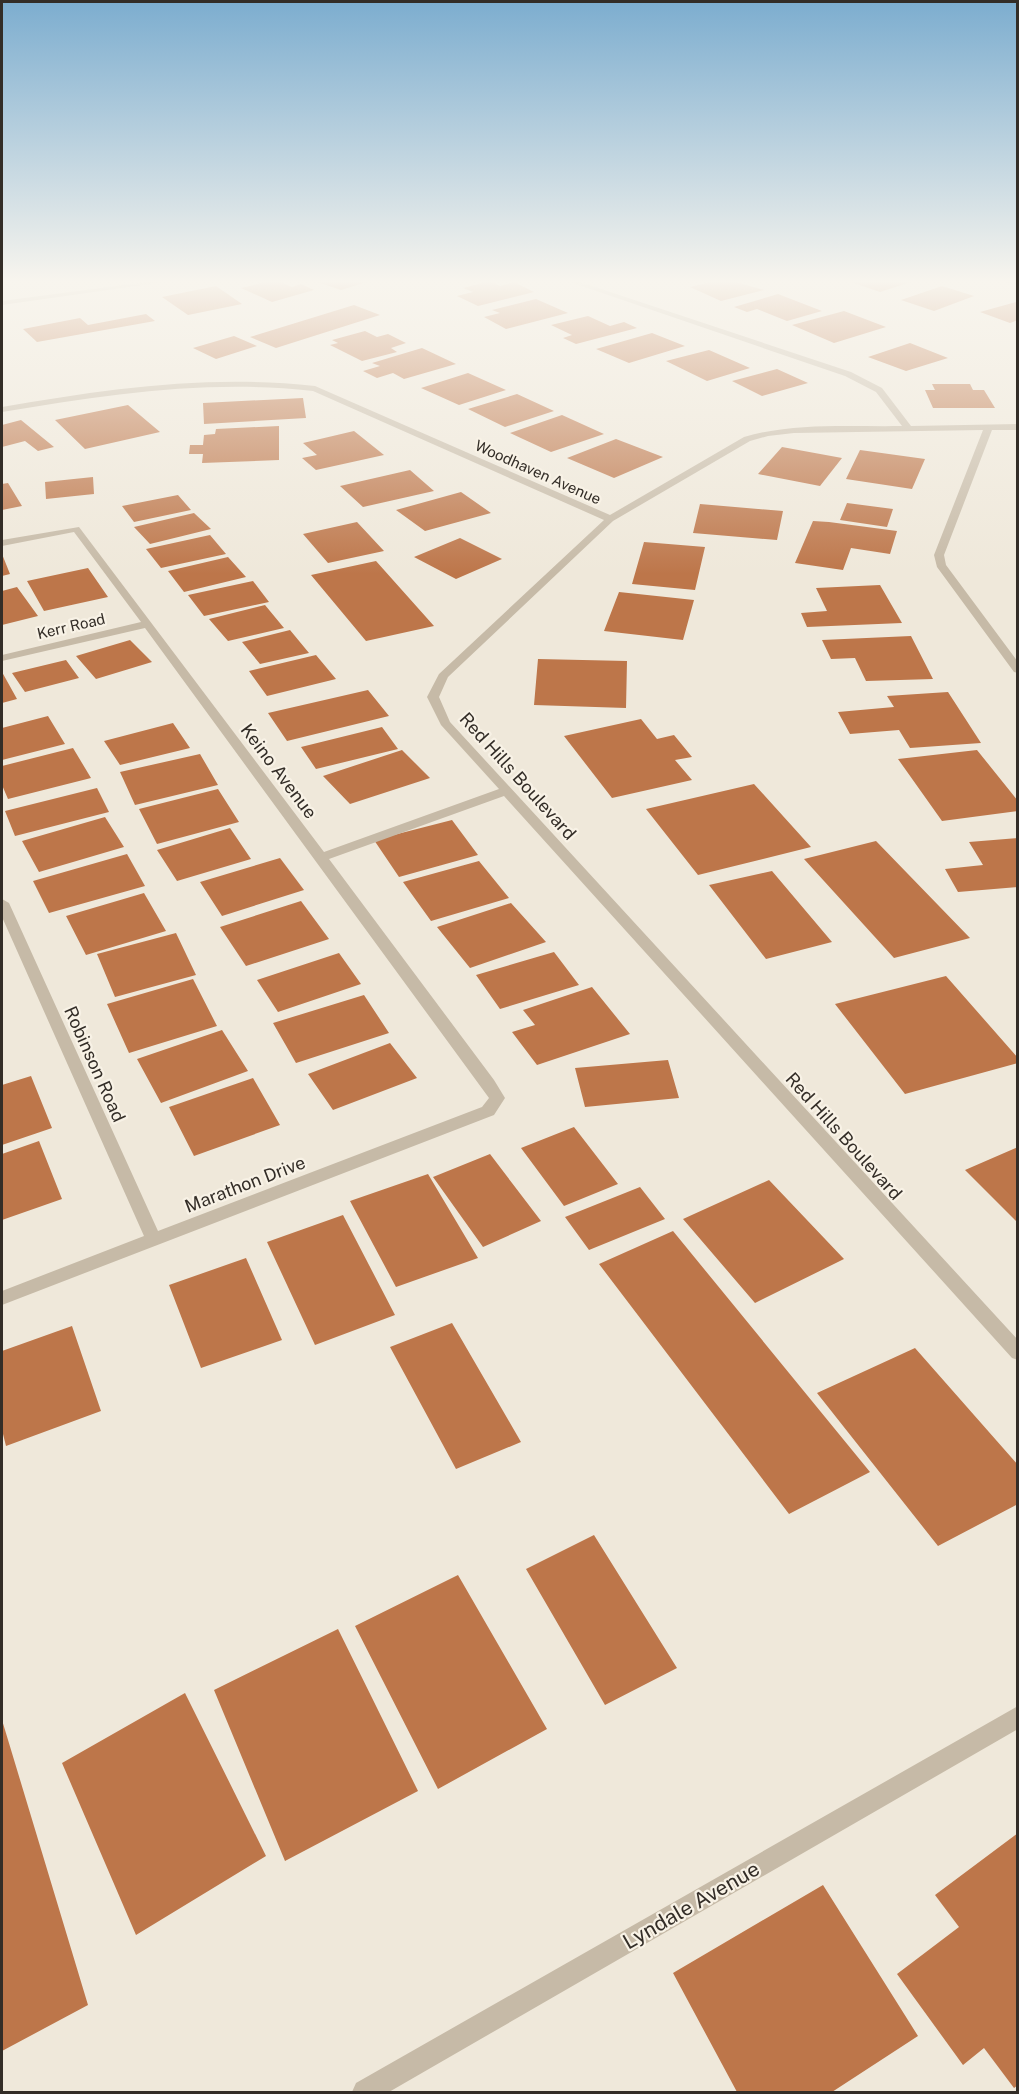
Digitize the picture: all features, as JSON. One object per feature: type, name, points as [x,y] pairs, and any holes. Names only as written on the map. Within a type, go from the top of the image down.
[{"type":"street","points":[[857,379],[879,390],[909,429]]},
{"type":"street","name":"Woodhaven Avenue","points":[[2,409],[133,388],[211,382],[274,382],[315,389],[610,519]]},
{"type":"street","name":"Red Hills Boulevard","points":[[1017,427],[794,430],[767,433],[747,439],[610,519],[443,676],[434,697],[445,723],[1017,1353]]},
{"type":"street","points":[[988,428],[939,555],[940,565],[1017,670]]},
{"type":"street","name":"Keino Avenue","points":[[2,543],[76,529],[489,1084],[497,1098]]},
{"type":"street","name":"Kerr Road","points":[[2,658],[148,624]]},
{"type":"street","points":[[321,858],[506,791]]},
{"type":"street","name":"Robinson Road","points":[[2,903],[154,1240]]},
{"type":"street","name":"Marathon Drive","points":[[2,1298],[488,1111],[497,1098]]},
{"type":"street","name":"Lyndale Avenue","points":[[365,2092],[1017,1717]]},
{"type":"building","points":[[450,379],[481,379],[506,390],[459,405],[421,388]]},
{"type":"building","points":[[741,379],[799,379],[808,383],[762,396],[732,381]]},
{"type":"building","points":[[932,384],[970,384],[973,390],[984,390],[995,408],[933,408],[925,390],[935,390]]},
{"type":"building","points":[[517,394],[554,411],[505,427],[468,409]]},
{"type":"building","points":[[303,398],[306,418],[204,424],[203,403]]},
{"type":"building","points":[[128,405],[160,432],[85,449],[55,420]]},
{"type":"building","points":[[562,415],[604,434],[551,452],[510,433]]},
{"type":"building","points":[[21,420],[54,447],[38,451],[25,441],[2,447],[2,425]]},
{"type":"building","points":[[279,426],[279,460],[202,463],[203,454],[189,454],[190,445],[203,445],[204,435],[215,434],[216,429]]},
{"type":"building","points":[[354,431],[384,455],[316,470],[302,458],[317,455],[303,443]]},
{"type":"building","points":[[616,439],[663,457],[614,478],[567,458]]},
{"type":"building","points":[[782,447],[842,458],[820,486],[758,474]]},
{"type":"building","points":[[860,450],[925,459],[912,489],[846,479]]},
{"type":"building","points":[[410,470],[434,491],[363,507],[340,486]]},
{"type":"building","points":[[93,477],[94,494],[46,499],[45,482]]},
{"type":"building","points":[[8,483],[22,506],[2,510],[2,484]]},
{"type":"building","points":[[461,492],[491,513],[425,531],[396,510]]},
{"type":"building","points":[[178,495],[191,510],[134,522],[122,506]]},
{"type":"building","points":[[847,503],[893,509],[887,527],[840,520]]},
{"type":"building","points":[[700,504],[783,511],[777,540],[693,533]]},
{"type":"building","points":[[194,513],[211,529],[150,544],[134,527]]},
{"type":"building","points":[[813,521],[897,531],[890,554],[851,548],[843,570],[795,563]]},
{"type":"building","points":[[357,522],[384,551],[328,563],[303,534]]},
{"type":"building","points":[[210,535],[226,554],[161,568],[146,549]]},
{"type":"building","points":[[460,538],[502,559],[456,579],[414,557]]},
{"type":"building","points":[[644,542],[705,547],[695,590],[632,584]]},
{"type":"building","points":[[2,554],[10,574],[2,576]]},
{"type":"building","points":[[228,557],[246,577],[184,592],[168,571]]},
{"type":"building","points":[[376,561],[434,626],[366,641],[311,575]]},
{"type":"building","points":[[88,568],[108,597],[44,611],[27,581]]},
{"type":"building","points":[[253,581],[269,602],[204,616],[188,595]]},
{"type":"building","points":[[880,585],[902,623],[807,627],[801,613],[827,611],[816,588]]},
{"type":"building","points":[[17,587],[38,616],[2,625],[2,591]]},
{"type":"building","points":[[619,592],[694,600],[683,640],[604,631]]},
{"type":"building","points":[[265,605],[284,628],[228,641],[209,619]]},
{"type":"building","points":[[290,630],[309,653],[260,664],[242,642]]},
{"type":"building","points":[[911,636],[933,679],[866,681],[855,658],[831,659],[822,640]]},
{"type":"building","points":[[130,640],[152,662],[96,679],[76,656]]},
{"type":"building","points":[[316,655],[336,679],[267,696],[249,671]]},
{"type":"building","points":[[538,659],[627,661],[626,708],[534,705]]},
{"type":"building","points":[[66,660],[79,678],[25,692],[12,673]]},
{"type":"building","points":[[2,672],[17,699],[2,703]]},
{"type":"building","points":[[368,690],[389,716],[287,741],[268,713]]},
{"type":"building","points":[[948,692],[981,743],[910,748],[899,730],[850,734],[838,712],[894,707],[887,696]]},
{"type":"building","points":[[48,716],[65,744],[2,760],[2,728]]},
{"type":"building","points":[[641,719],[657,739],[674,735],[692,757],[675,760],[692,780],[612,798],[564,736]]},
{"type":"building","points":[[173,723],[190,748],[120,765],[104,741]]},
{"type":"building","points":[[382,727],[398,749],[316,769],[301,747]]},
{"type":"building","points":[[73,748],[91,778],[8,799],[2,785],[2,766]]},
{"type":"building","points":[[402,750],[430,778],[350,804],[323,776]]},
{"type":"building","points":[[977,750],[1018,801],[1018,811],[942,821],[898,759]]},
{"type":"building","points":[[200,754],[218,785],[135,805],[120,772]]},
{"type":"building","points":[[754,784],[811,847],[698,875],[646,809]]},
{"type":"building","points":[[97,788],[109,812],[15,836],[5,811]]},
{"type":"building","points":[[218,789],[239,822],[157,844],[139,809]]},
{"type":"building","points":[[105,817],[124,847],[39,872],[22,841]]},
{"type":"building","points":[[452,820],[478,855],[399,877],[374,840]]},
{"type":"building","points":[[230,828],[251,859],[177,881],[157,850]]},
{"type":"building","points":[[1018,838],[1018,887],[958,892],[945,869],[983,865],[969,842]]},
{"type":"building","points":[[876,841],[970,938],[894,958],[804,859]]},
{"type":"building","points":[[127,854],[145,886],[49,913],[33,881]]},
{"type":"building","points":[[280,858],[304,890],[222,916],[200,882]]},
{"type":"building","points":[[479,861],[509,898],[431,921],[403,882]]},
{"type":"building","points":[[772,871],[832,942],[766,959],[709,885]]},
{"type":"building","points":[[144,893],[166,931],[86,955],[66,916]]},
{"type":"building","points":[[301,901],[329,939],[246,966],[220,927]]},
{"type":"building","points":[[511,903],[546,942],[470,968],[437,927]]},
{"type":"building","points":[[176,933],[196,975],[115,997],[97,954]]},
{"type":"building","points":[[554,952],[579,985],[500,1009],[476,975]]},
{"type":"building","points":[[339,953],[361,984],[278,1012],[257,980]]},
{"type":"building","points":[[946,976],[1018,1058],[1018,1063],[905,1094],[835,1004]]},
{"type":"building","points":[[193,979],[217,1026],[129,1053],[107,1004]]},
{"type":"building","points":[[592,987],[630,1034],[537,1065],[512,1032],[535,1025],[523,1010]]},
{"type":"building","points":[[364,995],[389,1033],[296,1063],[273,1023]]},
{"type":"building","points":[[222,1030],[248,1071],[161,1103],[137,1059]]},
{"type":"building","points":[[390,1043],[417,1078],[333,1110],[308,1074]]},
{"type":"building","points":[[668,1060],[679,1098],[585,1107],[575,1068]]},
{"type":"building","points":[[31,1076],[52,1128],[2,1145],[2,1085]]},
{"type":"building","points":[[253,1078],[280,1125],[194,1156],[169,1107]]},
{"type":"building","points":[[574,1127],[618,1184],[564,1206],[521,1148]]},
{"type":"building","points":[[39,1141],[62,1199],[2,1220],[2,1154]]},
{"type":"building","points":[[1018,1147],[1018,1223],[965,1170]]},
{"type":"building","points":[[490,1154],[541,1221],[483,1247],[433,1177]]},
{"type":"building","points":[[428,1174],[478,1258],[396,1287],[350,1201]]},
{"type":"building","points":[[769,1180],[844,1259],[755,1303],[683,1219]]},
{"type":"building","points":[[640,1187],[665,1219],[589,1250],[565,1217]]},
{"type":"building","points":[[343,1215],[395,1315],[315,1345],[267,1242]]},
{"type":"building","points":[[673,1231],[870,1472],[789,1514],[599,1264]]},
{"type":"building","points":[[246,1258],[282,1340],[201,1368],[169,1285]]},
{"type":"building","points":[[452,1323],[521,1442],[456,1469],[390,1347]]},
{"type":"building","points":[[72,1326],[101,1411],[6,1446],[2,1430],[2,1351]]},
{"type":"building","points":[[915,1348],[1018,1465],[1018,1504],[938,1546],[817,1393]]},
{"type":"building","points":[[594,1535],[677,1668],[605,1705],[526,1569]]},
{"type":"building","points":[[458,1575],[547,1729],[438,1789],[355,1626]]},
{"type":"building","points":[[338,1629],[418,1791],[285,1861],[214,1690]]},
{"type":"building","points":[[185,1693],[266,1856],[136,1935],[62,1763]]},
{"type":"building","points":[[2,1720],[88,2005],[2,2051]]},
{"type":"building","points":[[1018,1833],[1018,2085],[1014,2088],[984,2048],[963,2065],[897,1974],[959,1927],[935,1895]]},
{"type":"building","points":[[823,1885],[918,2036],[832,2092],[737,2092],[673,1973]]}]
